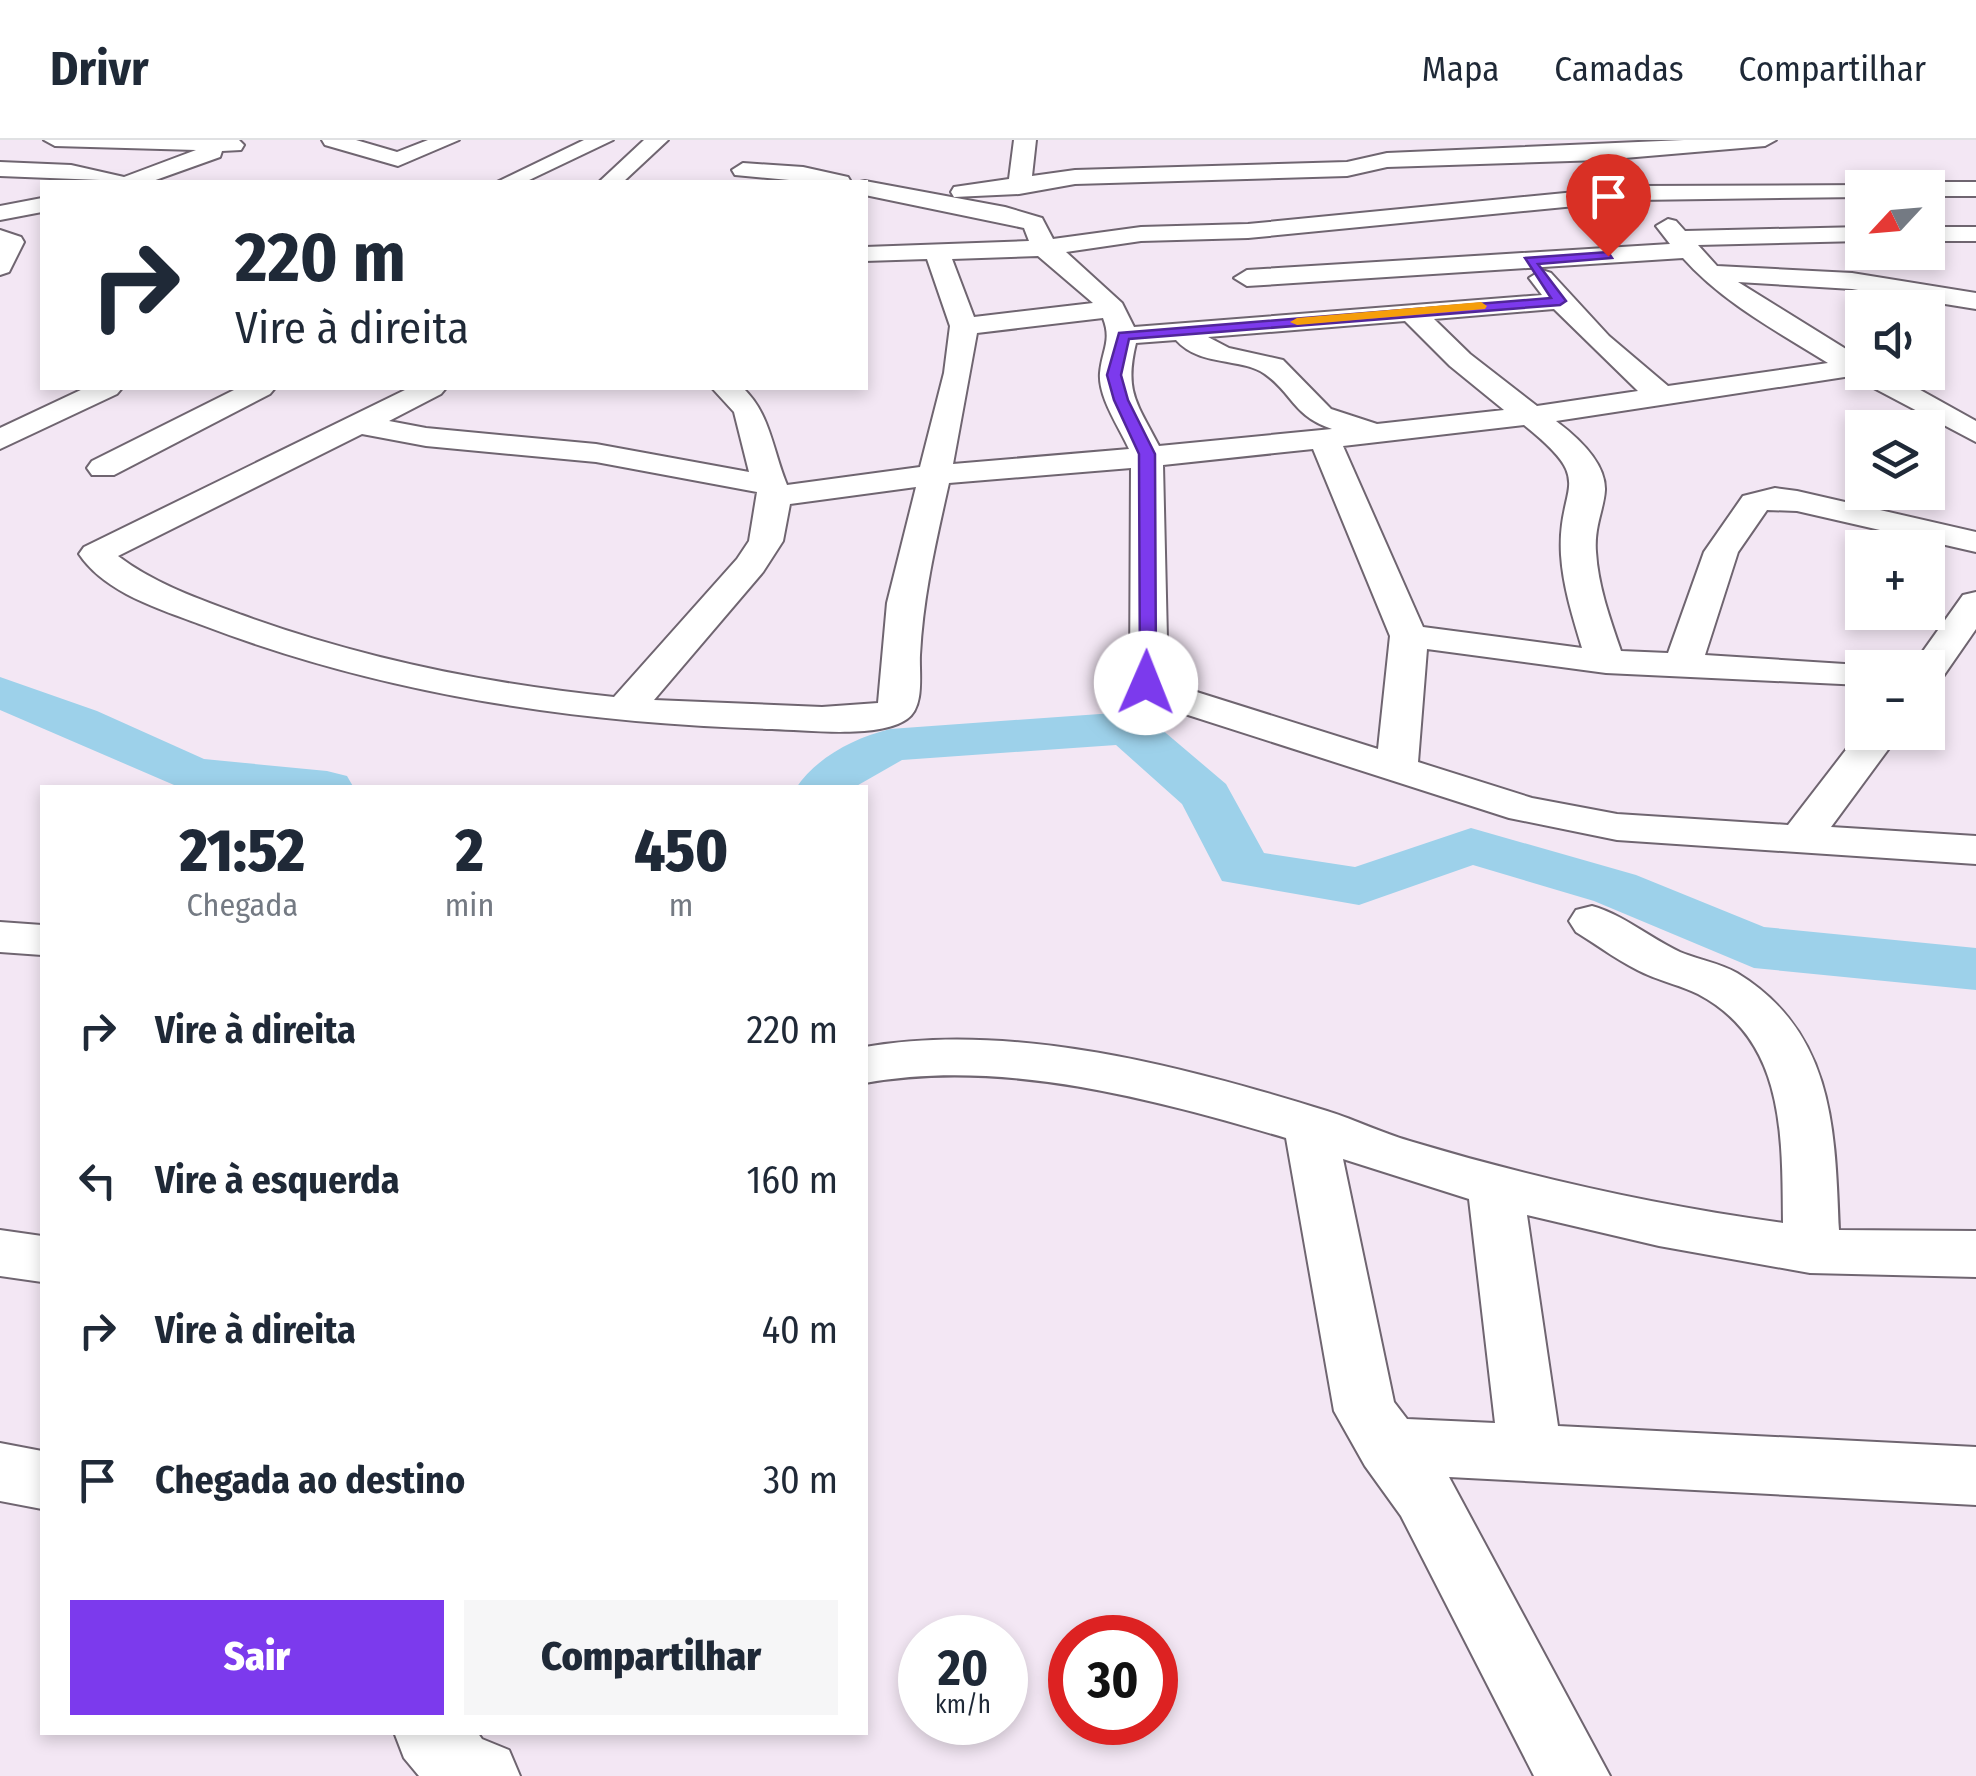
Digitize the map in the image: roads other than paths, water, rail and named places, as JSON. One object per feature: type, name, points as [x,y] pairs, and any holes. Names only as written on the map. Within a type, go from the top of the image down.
[{"type":"street","points":[[55,140],[241,142]]},
{"type":"street","points":[[333,140],[398,159],[448,140]]},
{"type":"street","points":[[521,180],[602,140]]},
{"type":"street","points":[[612,180],[656,140]]},
{"type":"street","points":[[1018,187],[1025,140]]},
{"type":"street","points":[[1373,140],[1388,160]]},
{"type":"street","points":[[144,180],[241,142]]},
{"type":"street","points":[[868,250],[895,215],[1018,187],[1162,167],[1347,168],[1388,160],[1601,153],[1698,144],[1845,185]]},
{"type":"street","points":[[1601,153],[1710,272],[1802,338],[1845,361]]},
{"type":"street","points":[[895,215],[1044,248],[1141,234],[1248,231],[1637,193],[1762,162]]},
{"type":"street","points":[[0,169],[71,172],[109,180]]},
{"type":"street","points":[[744,169],[831,180]]},
{"type":"street","points":[[1945,189],[1976,189]]},
{"type":"street","points":[[0,222],[22,209]]},
{"type":"street","points":[[895,215],[1026,220],[1038,228],[1044,248],[1079,274],[1118,322],[1114,375],[1121,400],[1147,454],[1149,690],[1524,809],[1617,828],[1976,850]]},
{"type":"street","points":[[424,390],[359,410],[96,554],[153,592],[258,635],[434,681],[549,704],[623,711],[857,718],[892,712],[898,706],[905,602],[958,372],[964,326],[895,215]]},
{"type":"street","points":[[1945,234],[1976,234]]},
{"type":"street","points":[[1247,278],[1530,261],[1682,244],[1845,235]]},
{"type":"street","points":[[0,237],[12,242],[0,267]]},
{"type":"street","points":[[1530,261],[1560,301],[1628,370],[1664,397]]},
{"type":"street","points":[[1710,272],[1852,281],[1976,302]]},
{"type":"street","points":[[964,326],[1118,322],[1178,332],[1560,301]]},
{"type":"street","points":[[1410,312],[1460,360],[1581,462],[1589,489],[1582,507],[1577,552],[1585,600],[1606,662]]},
{"type":"street","points":[[1178,332],[1220,354],[1274,366],[1320,415],[1376,432]]},
{"type":"street","points":[[359,410],[426,437],[596,453],[772,490],[1326,440],[1845,372]]},
{"type":"street","points":[[0,440],[103,390]]},
{"type":"street","points":[[102,468],[256,390]]},
{"type":"street","points":[[623,711],[751,565],[766,541],[772,490],[758,454],[749,410],[729,390]]},
{"type":"street","points":[[1898,390],[1976,434]]},
{"type":"street","points":[[1326,440],[1409,636],[1396,768]]},
{"type":"street","points":[[1683,666],[1721,552],[1755,503],[1774,498],[1797,501],[1976,542]]},
{"type":"street","points":[[1943,650],[1976,604]]},
{"type":"street","points":[[1409,636],[1606,662],[1845,673]]},
{"type":"street","points":[[1800,838],[1868,750]]},
{"type":"street","points":[[1592,921],[1660,962],[1716,983],[1770,1022],[1798,1074],[1805,1106],[1812,1250]]},
{"type":"street","points":[[0,936],[40,940]]},
{"type":"street","points":[[868,1064],[893,1056],[922,1056],[1112,1076],[1310,1126],[1407,1161],[1607,1213],[1812,1250],[1976,1254]]},
{"type":"street","points":[[1310,1126],[1365,1411],[1424,1495],[1573,1776]]},
{"type":"street","points":[[1495,1184],[1530,1454]]},
{"type":"street","points":[[0,1253],[40,1259]]},
{"type":"street","points":[[1387,1446],[1976,1476]]},
{"type":"street","points":[[0,1472],[40,1480]]},
{"type":"waterway","points":[[0,692],[193,774],[298,785]]},
{"type":"waterway","points":[[826,785],[835,774],[890,745],[1128,728],[1206,796],[1243,868],[1359,886],[1471,846],[1615,888],[1754,947],[1976,969]]}]
